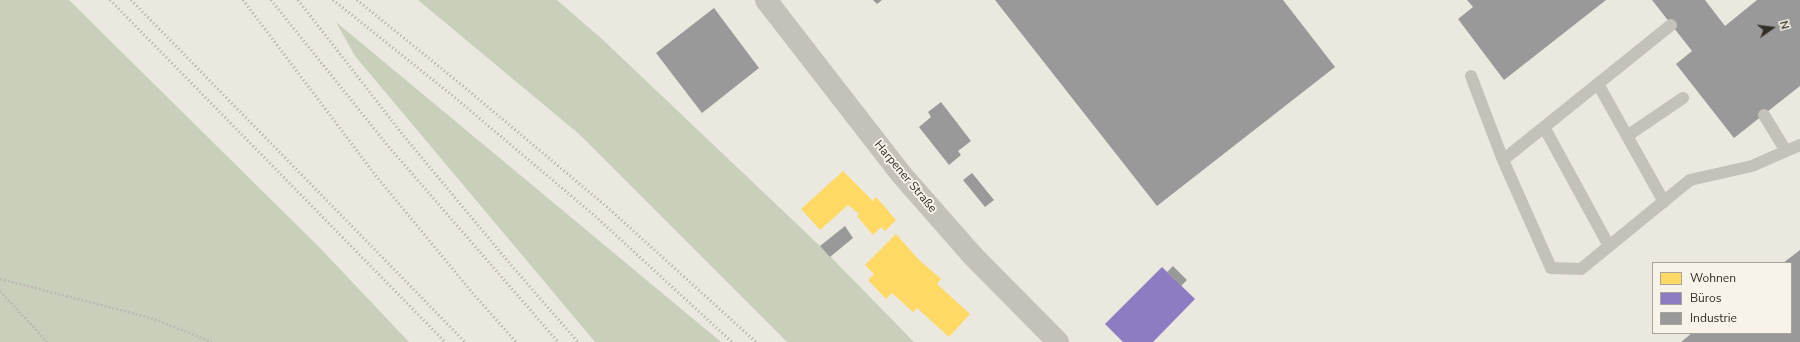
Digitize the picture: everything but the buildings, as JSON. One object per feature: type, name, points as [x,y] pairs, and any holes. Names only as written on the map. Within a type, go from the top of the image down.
[{"type":"street","name":"Harpener Straße","points":[[766,0],[901,174],[973,256],[1058,342]]},
{"type":"lane","points":[[1503,160],[1671,25]]},
{"type":"lane","points":[[1471,76],[1503,160],[1551,268],[1581,269],[1690,180],[1752,166],[1800,145]]},
{"type":"lane","points":[[1598,84],[1664,202]]},
{"type":"lane","points":[[1627,136],[1683,98]]},
{"type":"lane","points":[[1764,115],[1786,151]]},
{"type":"lane","points":[[1544,127],[1609,246]]},
{"type":"path","points":[[0,279],[151,318],[212,342]]},
{"type":"path","points":[[0,291],[46,342]]},
{"type":"green space","points":[[0,0],[69,0],[320,248],[409,342],[0,342]]},
{"type":"green space","points":[[418,0],[557,0],[602,39],[820,246],[914,342],[787,342],[579,134]]},
{"type":"green space","points":[[336,22],[721,342],[595,342],[355,56]]},
{"type":"railway","points":[[110,0],[445,342]]},
{"type":"railway","points":[[131,0],[465,342]]},
{"type":"railway","points":[[243,0],[376,176],[475,296],[516,342]]},
{"type":"railway","points":[[271,0],[388,146],[558,342]]},
{"type":"railway","points":[[298,0],[403,135],[511,265],[578,342]]},
{"type":"railway","points":[[333,0],[453,96],[595,216],[732,342]]},
{"type":"railway","points":[[357,0],[463,86],[607,207],[756,342]]}]
